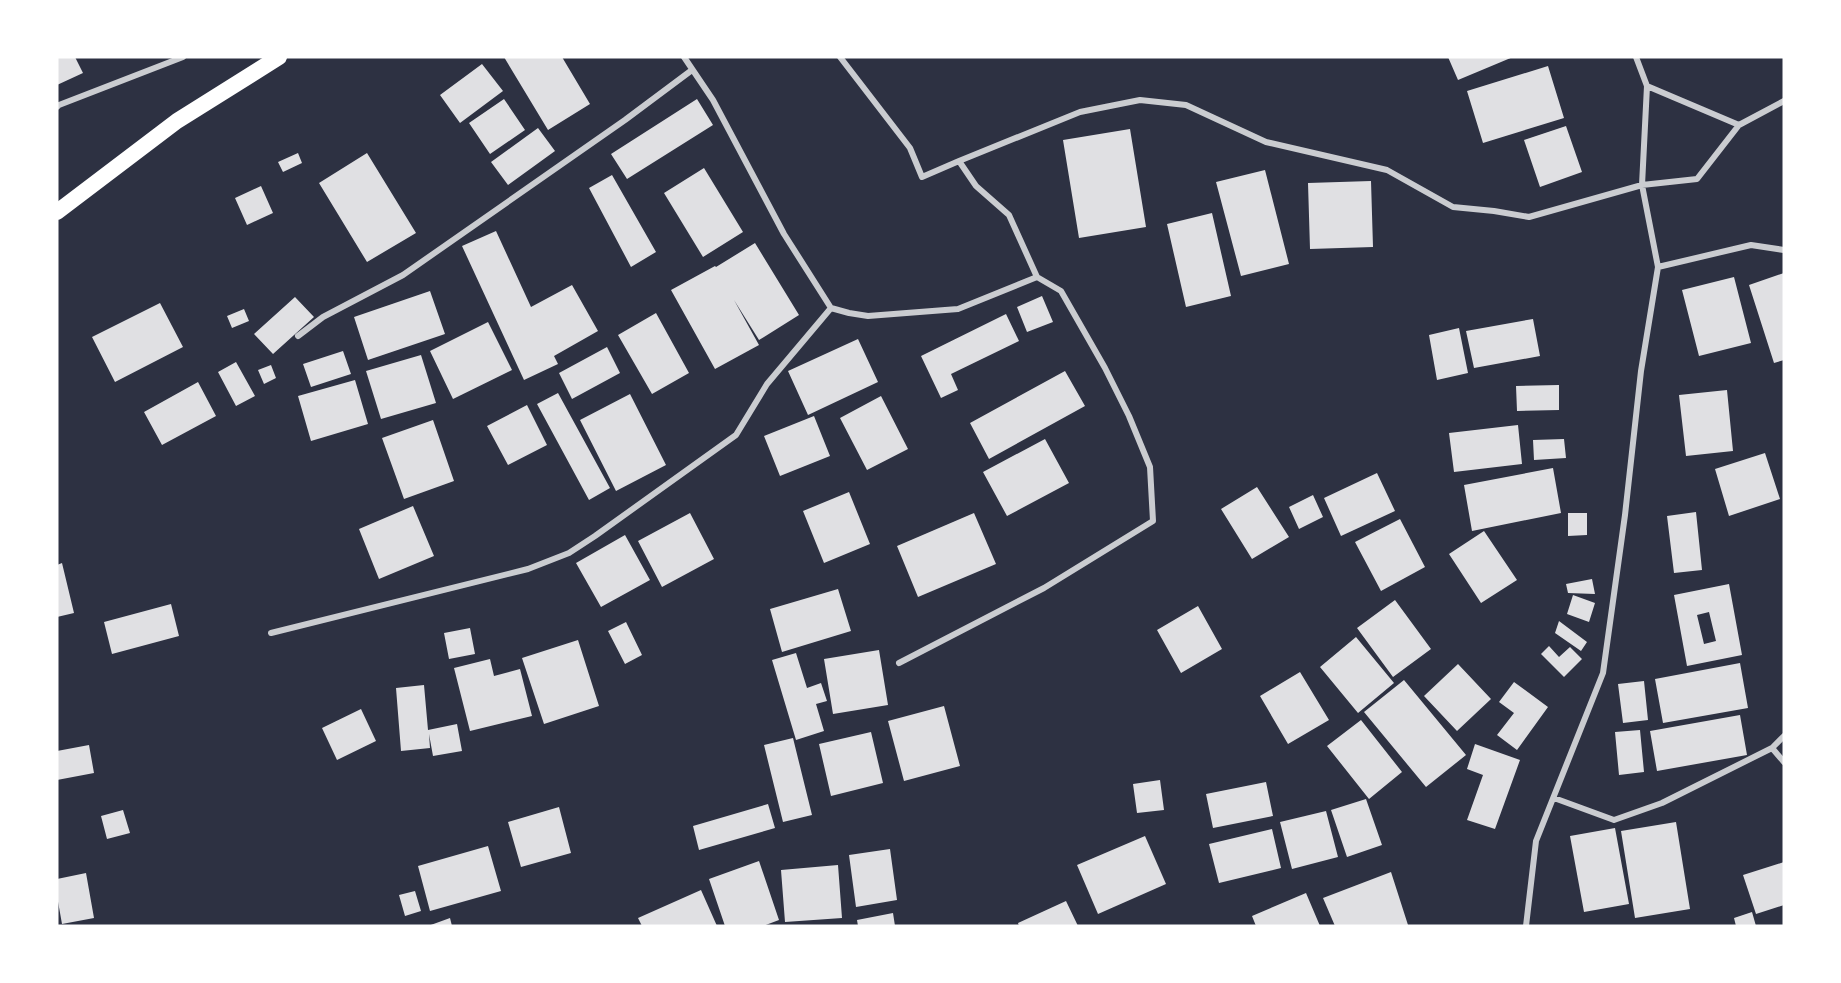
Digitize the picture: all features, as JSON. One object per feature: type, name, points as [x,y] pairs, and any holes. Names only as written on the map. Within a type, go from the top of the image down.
[{"type":"highway","points":[[57,212],[177,121],[279,57]]},
{"type":"street","points":[[57,108],[59,105],[183,57]]},
{"type":"street","points":[[684,57],[713,100],[784,234],[831,308],[868,316],[958,309],[1037,277]]},
{"type":"street","points":[[840,57],[910,148],[922,177],[1080,112],[1140,100],[1186,105],[1266,142],[1388,170],[1454,207],[1529,217],[1642,185],[1696,180],[1739,125],[1784,101]]},
{"type":"street","points":[[1526,926],[1536,841],[1603,673],[1625,515],[1641,371],[1658,267],[1642,185],[1647,86],[1636,57]]},
{"type":"street","points":[[298,336],[323,317],[403,275],[625,120],[692,70]]},
{"type":"street","points":[[1647,86],[1739,125]]},
{"type":"street","points":[[899,663],[1044,588],[1153,521],[1150,467],[1129,416],[1105,368],[1062,291],[1037,277],[1009,215],[976,186],[959,162]]},
{"type":"street","points":[[1658,267],[1751,245],[1784,250]]},
{"type":"street","points":[[271,633],[528,569],[569,553],[736,435],[767,384],[831,308]]},
{"type":"street","points":[[1554,798],[1614,820],[1662,804],[1772,748],[1784,736]]},
{"type":"street","points":[[1772,748],[1784,762]]},
{"type":"building","points":[[57,57],[75,57],[83,73],[57,85]]},
{"type":"building","points":[[504,57],[562,57],[590,104],[548,130]]},
{"type":"building","points":[[1448,57],[1513,57],[1458,80]]},
{"type":"building","points":[[482,64],[503,91],[460,123],[440,95]]},
{"type":"building","points":[[1548,66],[1564,118],[1483,143],[1467,91]]},
{"type":"building","points":[[504,99],[525,130],[490,154],[469,123]]},
{"type":"building","points":[[697,99],[713,125],[627,179],[611,154]]},
{"type":"building","points":[[1566,126],[1582,172],[1540,187],[1524,140]]},
{"type":"building","points":[[538,128],[555,151],[508,185],[491,162]]},
{"type":"building","points":[[1130,129],[1146,227],[1079,238],[1063,140]]},
{"type":"building","points":[[298,153],[302,163],[283,172],[278,162]]},
{"type":"building","points":[[367,153],[416,233],[367,262],[319,183]]},
{"type":"building","points":[[704,168],[743,232],[703,257],[664,193]]},
{"type":"building","points":[[1265,170],[1289,264],[1241,276],[1216,182]]},
{"type":"building","points":[[612,175],[656,252],[631,267],[589,188]]},
{"type":"building","points":[[1371,181],[1373,247],[1310,249],[1308,183]]},
{"type":"building","points":[[261,186],[273,213],[247,225],[235,198]]},
{"type":"building","points":[[1212,213],[1231,296],[1186,307],[1167,224]]},
{"type":"building","points":[[496,231],[531,307],[572,285],[598,331],[554,356],[558,364],[524,380],[462,246]]},
{"type":"building","points":[[755,243],[799,315],[759,340],[734,300],[759,345],[715,369],[671,290],[716,267]]},
{"type":"building","points":[[1784,273],[1784,360],[1774,363],[1749,285]]},
{"type":"building","points":[[1734,277],[1751,343],[1699,356],[1682,290]]},
{"type":"building","points":[[430,291],[445,334],[368,360],[354,317]]},
{"type":"building","points":[[1042,296],[1053,322],[1027,332],[1017,307]]},
{"type":"building","points":[[295,297],[314,317],[273,354],[254,334]]},
{"type":"building","points":[[160,303],[183,347],[115,382],[92,337]]},
{"type":"building","points":[[244,309],[249,321],[232,328],[227,316]]},
{"type":"building","points":[[656,313],[689,373],[652,394],[618,335]]},
{"type":"building","points":[[1006,314],[1019,341],[951,374],[958,390],[941,398],[921,356]]},
{"type":"building","points":[[1533,319],[1540,356],[1474,368],[1466,331]]},
{"type":"building","points":[[488,322],[512,370],[453,399],[430,351]]},
{"type":"building","points":[[1459,328],[1468,373],[1437,380],[1429,335]]},
{"type":"building","points":[[858,339],[878,382],[808,415],[788,371]]},
{"type":"building","points":[[607,347],[620,373],[572,399],[559,373]]},
{"type":"building","points":[[343,351],[351,374],[311,387],[303,364]]},
{"type":"building","points":[[421,355],[436,403],[381,419],[366,371]]},
{"type":"building","points":[[236,362],[255,396],[236,406],[218,372]]},
{"type":"building","points":[[271,365],[276,378],[264,384],[258,370]]},
{"type":"building","points":[[1065,371],[1085,406],[989,459],[970,423]]},
{"type":"building","points":[[355,380],[368,424],[311,441],[298,396]]},
{"type":"building","points":[[198,382],[216,416],[162,445],[144,412]]},
{"type":"building","points":[[1559,385],[1559,410],[1517,411],[1516,386]]},
{"type":"building","points":[[1727,390],[1733,451],[1686,456],[1679,395]]},
{"type":"building","points":[[558,393],[610,488],[589,500],[537,404]]},
{"type":"building","points":[[630,394],[666,465],[616,491],[580,420]]},
{"type":"building","points":[[881,396],[908,449],[867,470],[840,418]]},
{"type":"building","points":[[527,405],[547,445],[508,465],[487,426]]},
{"type":"building","points":[[814,416],[830,456],[780,476],[764,436]]},
{"type":"building","points":[[433,420],[454,481],[404,499],[382,438]]},
{"type":"building","points":[[1518,425],[1522,464],[1454,472],[1449,433]]},
{"type":"building","points":[[1045,439],[1069,483],[1007,516],[983,472]]},
{"type":"building","points":[[1564,439],[1566,458],[1534,460],[1533,440]]},
{"type":"building","points":[[1765,453],[1780,499],[1729,516],[1715,469]]},
{"type":"building","points":[[1553,468],[1561,513],[1472,531],[1464,485]]},
{"type":"building","points":[[1377,473],[1395,511],[1341,536],[1324,498]]},
{"type":"building","points":[[1257,487],[1289,537],[1252,559],[1221,509]]},
{"type":"building","points":[[849,492],[870,544],[824,563],[803,511]]},
{"type":"building","points":[[1313,495],[1323,517],[1299,529],[1289,507]]},
{"type":"building","points":[[413,506],[434,556],[379,579],[359,529]]},
{"type":"building","points":[[1696,512],[1702,570],[1674,573],[1667,516]]},
{"type":"building","points":[[690,513],[714,559],[662,587],[638,541]]},
{"type":"building","points":[[974,513],[996,564],[918,597],[897,546]]},
{"type":"building","points":[[1568,513],[1587,513],[1587,535],[1568,536]]},
{"type":"building","points":[[1400,519],[1425,567],[1381,591],[1355,542]]},
{"type":"building","points":[[1484,531],[1517,580],[1481,603],[1449,554]]},
{"type":"building","points":[[625,535],[650,580],[601,607],[576,563]]},
{"type":"building","points":[[62,563],[74,613],[57,617],[57,565]]},
{"type":"building","points":[[1592,579],[1595,594],[1568,593],[1566,584]]},
{"type":"building","points":[[1729,584],[1742,655],[1687,666],[1674,595]],"holes":[[[1709,612],[1716,641],[1704,644],[1697,615]]]},
{"type":"building","points":[[838,589],[851,631],[782,652],[770,609]]},
{"type":"building","points":[[1573,595],[1595,603],[1589,622],[1567,614]]},
{"type":"building","points":[[1395,600],[1431,649],[1393,677],[1357,628]]},
{"type":"building","points":[[171,604],[179,636],[112,654],[104,622]]},
{"type":"building","points":[[1198,606],[1222,649],[1181,673],[1157,630]]},
{"type":"building","points":[[1559,621],[1587,642],[1581,651],[1555,633]]},
{"type":"building","points":[[626,622],[642,655],[625,664],[608,631]]},
{"type":"building","points":[[470,628],[475,654],[449,659],[444,633]]},
{"type":"building","points":[[1356,637],[1394,683],[1358,713],[1320,667]]},
{"type":"building","points":[[578,640],[599,706],[544,724],[522,658]]},
{"type":"building","points":[[1549,646],[1559,657],[1570,647],[1582,659],[1564,677],[1541,654]]},
{"type":"building","points":[[879,650],[888,705],[833,714],[824,659]]},
{"type":"building","points":[[796,653],[807,688],[821,683],[827,701],[816,704],[824,731],[796,740],[772,660]]},
{"type":"building","points":[[490,659],[494,676],[520,669],[532,716],[470,731],[454,668]]},
{"type":"building","points":[[1740,663],[1748,708],[1663,723],[1655,679]]},
{"type":"building","points":[[1458,664],[1491,699],[1457,731],[1424,696]]},
{"type":"building","points":[[1300,672],[1329,720],[1288,744],[1260,696]]},
{"type":"building","points":[[1404,680],[1466,755],[1426,787],[1364,712]]},
{"type":"building","points":[[1644,681],[1648,720],[1623,723],[1618,684]]},
{"type":"building","points":[[1514,682],[1548,707],[1517,750],[1497,735],[1514,713],[1499,702]]},
{"type":"building","points":[[424,685],[428,730],[457,724],[462,751],[433,756],[429,734],[430,748],[401,751],[396,688]]},
{"type":"building","points":[[944,706],[960,766],[904,781],[888,721]]},
{"type":"building","points":[[361,709],[376,741],[337,760],[322,728]]},
{"type":"building","points":[[1740,715],[1747,755],[1657,771],[1650,731]]},
{"type":"building","points":[[1361,720],[1402,772],[1369,799],[1327,746]]},
{"type":"building","points":[[1640,730],[1644,772],[1619,775],[1615,732]]},
{"type":"building","points":[[871,732],[883,783],[831,796],[819,744]]},
{"type":"building","points":[[793,738],[812,815],[783,822],[764,745]]},
{"type":"building","points":[[1475,744],[1520,760],[1495,829],[1467,820],[1483,775],[1467,769]]},
{"type":"building","points":[[89,745],[94,773],[57,780],[57,751]]},
{"type":"building","points":[[1160,780],[1164,810],[1137,813],[1133,784]]},
{"type":"building","points":[[1266,782],[1273,816],[1213,828],[1206,794]]},
{"type":"building","points":[[1366,799],[1382,845],[1347,857],[1331,810]]},
{"type":"building","points":[[768,804],[775,828],[699,850],[693,826]]},
{"type":"building","points":[[559,807],[571,853],[521,867],[508,822]]},
{"type":"building","points":[[123,810],[130,833],[107,839],[101,816]]},
{"type":"building","points":[[1326,811],[1338,857],[1292,869],[1280,822]]},
{"type":"building","points":[[1676,822],[1690,909],[1635,918],[1621,831]]},
{"type":"building","points":[[1615,828],[1629,904],[1584,912],[1570,836]]},
{"type":"building","points":[[1272,829],[1281,868],[1219,883],[1209,844]]},
{"type":"building","points":[[1145,836],[1166,884],[1098,914],[1077,865]]},
{"type":"building","points":[[488,846],[501,891],[430,911],[418,866]]},
{"type":"building","points":[[890,849],[897,900],[856,907],[849,855]]},
{"type":"building","points":[[759,861],[779,920],[763,926],[725,926],[709,879]]},
{"type":"building","points":[[1784,862],[1784,905],[1756,914],[1743,875]]},
{"type":"building","points":[[838,865],[842,918],[785,922],[781,870]]},
{"type":"building","points":[[1391,872],[1408,925],[1335,926],[1323,898]]},
{"type":"building","points":[[86,873],[94,918],[62,924],[57,896],[57,879]]},
{"type":"building","points":[[701,890],[717,926],[642,926],[638,918]]},
{"type":"building","points":[[415,891],[421,911],[405,916],[399,895]]},
{"type":"building","points":[[1306,893],[1320,926],[1256,926],[1252,916]]},
{"type":"building","points":[[1066,901],[1078,926],[1019,926],[1018,923]]},
{"type":"building","points":[[1752,912],[1756,926],[1736,926],[1734,918]]},
{"type":"building","points":[[893,913],[895,926],[858,926],[857,920]]},
{"type":"building","points":[[450,918],[452,926],[428,926]]}]
